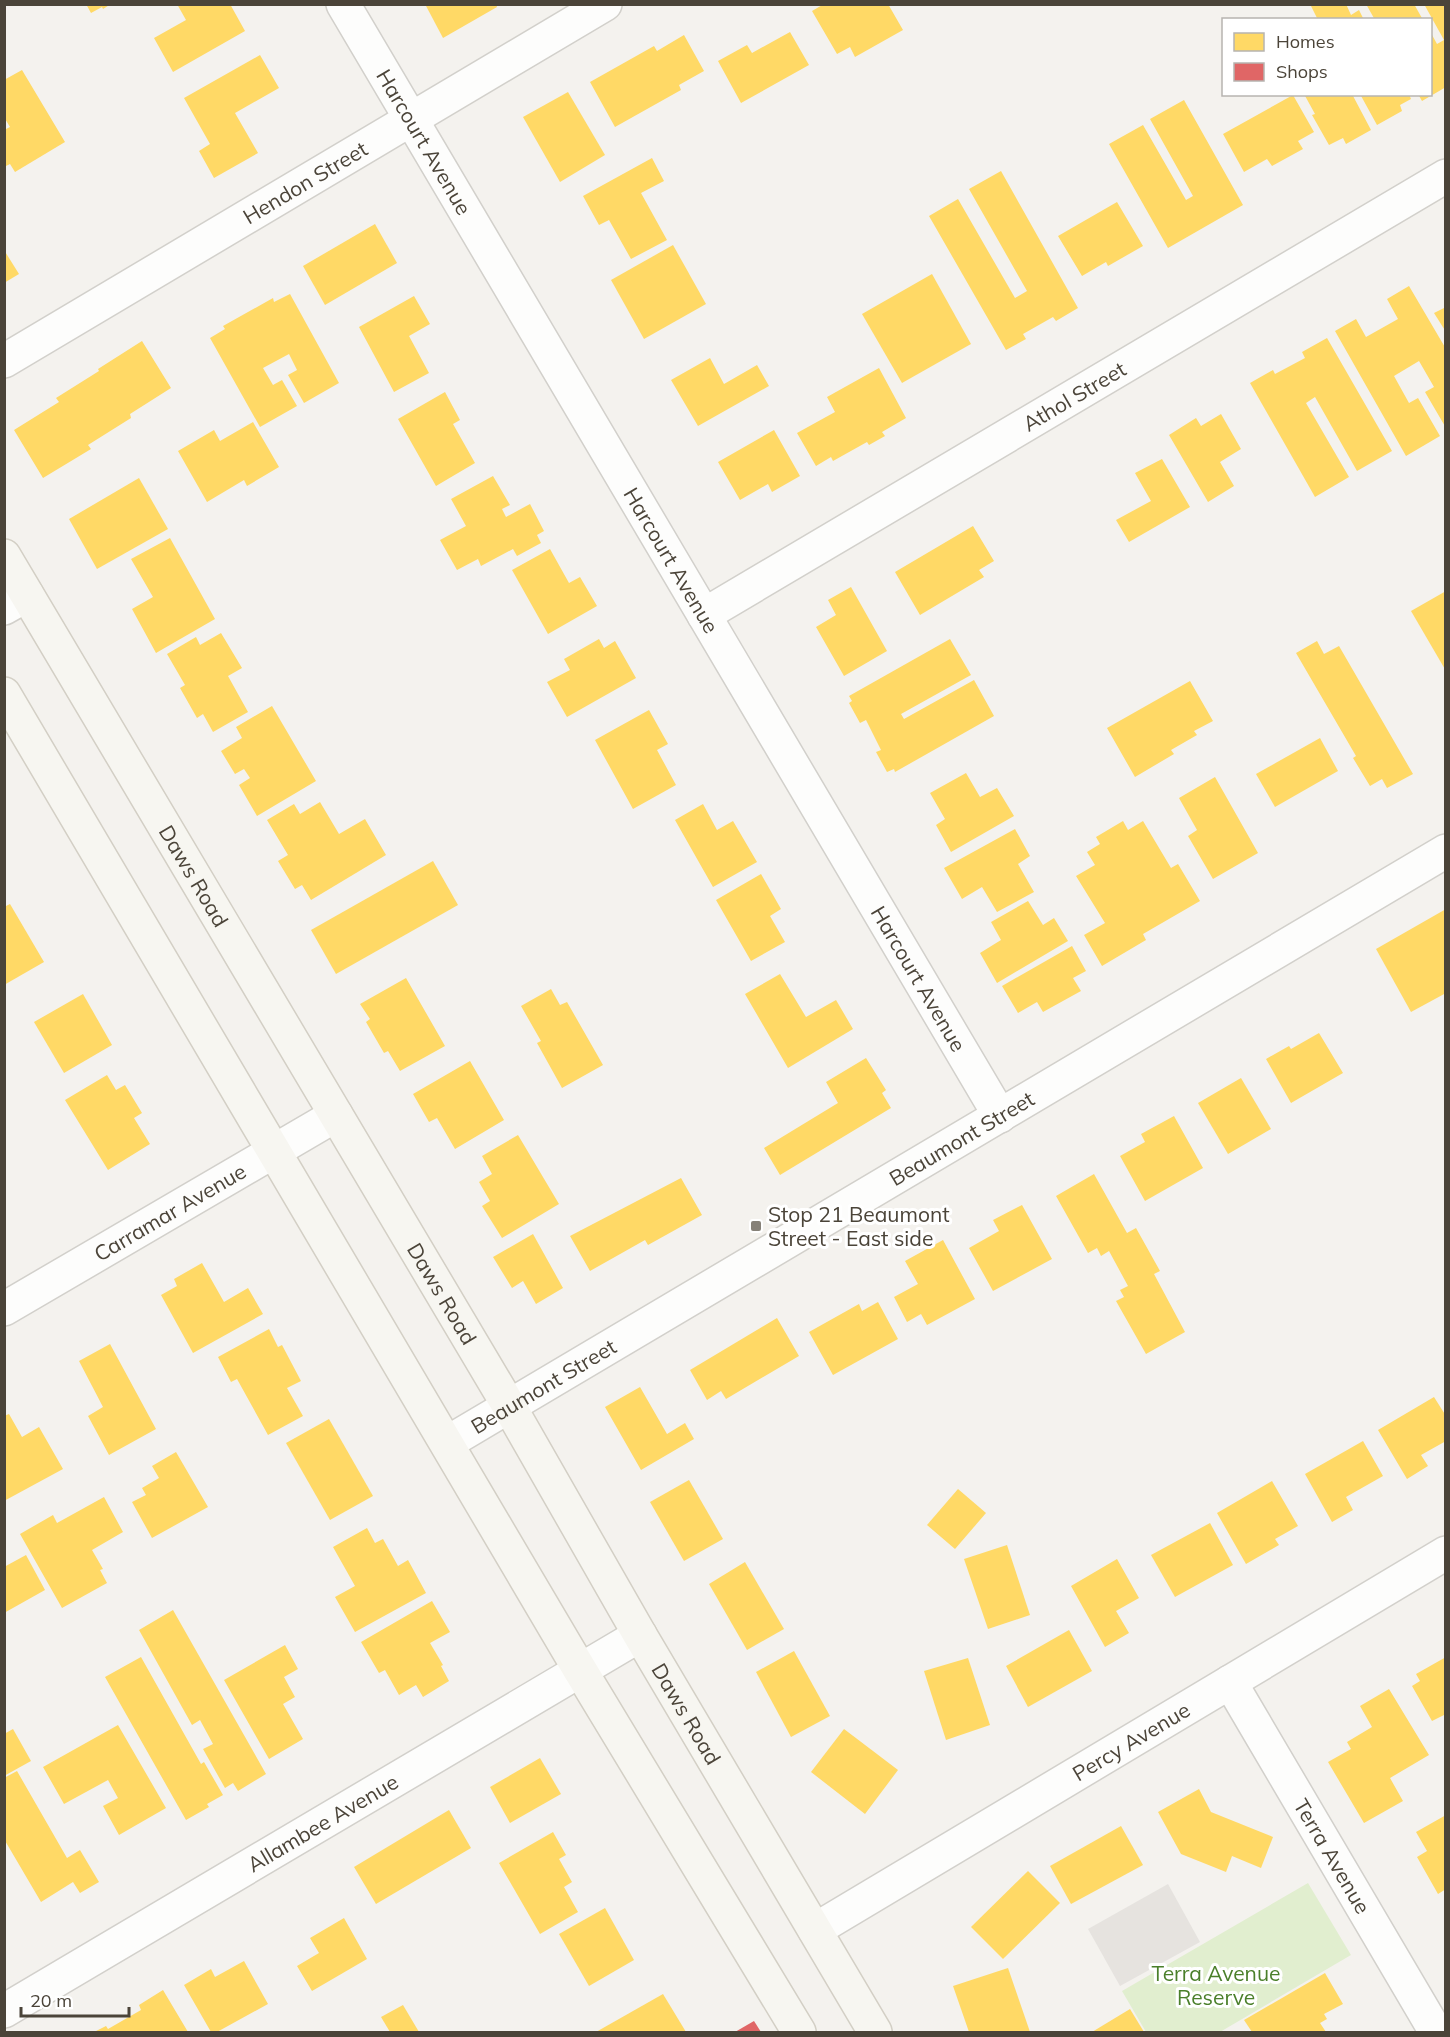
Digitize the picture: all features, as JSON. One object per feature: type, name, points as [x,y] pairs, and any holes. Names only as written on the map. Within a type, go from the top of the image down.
[{"type":"main road","name":"Daws Road","points":[[4,556],[16,601],[336,1114],[875,2032]]},
{"type":"main road","points":[[4,694],[580,1670],[798,2032]]},
{"type":"street","name":"Harcourt Avenue","points":[[343,4],[1000,1116]]},
{"type":"street","name":"Hendon Street","points":[[4,361],[605,4]]},
{"type":"street","name":"Athol Street","points":[[704,615],[1446,176]]},
{"type":"street","name":"Beaumont Street","points":[[447,1443],[1446,851]]},
{"type":"street","name":"Carramar Avenue","points":[[4,1309],[336,1114]]},
{"type":"street","name":"Percy Avenue","points":[[815,1930],[1446,1553]]},
{"type":"street","name":"Allambee Avenue","points":[[4,2011],[640,1635]]},
{"type":"street","name":"Terra Avenue","points":[[1230,1682],[1436,2032]]},
{"type":"green space","name":"Terra Avenue Reserve","points":[[1308,1883],[1351,1955],[1220,2032],[1146,2032],[1122,1991]]},
{"type":"shaded area","points":[[1168,1884],[1200,1942],[1120,1986],[1088,1929]]},
{"type":"building: Homes","points":[[86,4],[111,4],[91,13]]},
{"type":"building: Homes","points":[[177,4],[230,4],[245,31],[173,72],[154,38],[186,20]]},
{"type":"building: Homes","points":[[425,4],[496,4],[497,7],[443,38]]},
{"type":"building: Homes","points":[[824,4],[888,4],[903,30],[855,57],[850,47],[837,54],[812,11]]},
{"type":"building: Homes","points":[[1310,4],[1346,4],[1351,15],[1359,10],[1363,18],[1317,18]]},
{"type":"building: Homes","points":[[1366,4],[1414,4],[1422,18],[1374,18]]},
{"type":"building: Homes","points":[[1424,4],[1446,4],[1446,87],[1432,95],[1432,35],[1437,44],[1444,40]]},
{"type":"building: Homes","points":[[790,32],[809,65],[741,103],[718,61],[747,45],[752,53]]},
{"type":"building: Homes","points":[[684,35],[704,71],[679,85],[681,90],[615,127],[590,82],[654,46],[657,51]]},
{"type":"building: Homes","points":[[260,55],[279,88],[235,113],[258,153],[214,178],[199,151],[210,144],[184,98]]},
{"type":"building: Homes","points":[[22,70],[65,142],[15,172],[10,164],[4,167],[4,130],[10,127],[4,117],[4,80]]},
{"type":"building: Homes","points":[[568,92],[605,155],[560,182],[523,117]]},
{"type":"building: Homes","points":[[1291,96],[1294,96],[1314,132],[1298,141],[1303,149],[1272,166],[1267,159],[1244,172],[1223,134]]},
{"type":"building: Homes","points":[[1305,96],[1353,96],[1371,130],[1346,144],[1343,138],[1329,145],[1312,115],[1315,114]]},
{"type":"building: Homes","points":[[1361,96],[1410,96],[1411,99],[1400,105],[1402,111],[1377,125]]},
{"type":"building: Homes","points":[[1419,96],[1431,96],[1422,101]]},
{"type":"building: Homes","points":[[1184,100],[1243,205],[1168,248],[1109,144],[1143,125],[1186,200],[1193,196],[1150,119]]},
{"type":"building: Homes","points":[[652,158],[664,181],[641,193],[667,240],[631,259],[609,220],[599,225],[583,196]]},
{"type":"building: Homes","points":[[1001,171],[1078,308],[1056,321],[1053,317],[1023,334],[1026,339],[1006,350],[929,216],[958,199],[1015,298],[1027,291],[969,189]]},
{"type":"building: Homes","points":[[1117,202],[1143,246],[1108,266],[1106,262],[1082,276],[1058,236]]},
{"type":"building: Homes","points":[[375,224],[397,263],[325,305],[303,266]]},
{"type":"building: Homes","points":[[673,245],[706,304],[644,339],[611,280]]},
{"type":"building: Homes","points":[[4,250],[19,274],[4,283]]},
{"type":"building: Homes","points":[[932,274],[971,344],[902,383],[862,314]]},
{"type":"building: Homes","points":[[1409,286],[1446,349],[1446,428],[1425,392],[1434,387],[1419,361],[1394,376],[1409,403],[1418,398],[1440,436],[1406,456],[1335,331],[1356,319],[1366,337],[1398,319],[1387,299]]},
{"type":"building: Homes","points":[[290,294],[339,383],[304,403],[288,375],[297,370],[289,354],[263,368],[273,385],[282,380],[297,406],[260,427],[210,338],[225,329],[223,326],[273,298],[274,302]]},
{"type":"building: Homes","points":[[414,296],[430,324],[409,336],[429,373],[394,392],[359,327]]},
{"type":"building: Homes","points":[[1446,307],[1446,332],[1434,313]]},
{"type":"building: Homes","points":[[1327,338],[1392,451],[1357,471],[1315,397],[1306,403],[1349,477],[1315,497],[1250,383],[1273,370],[1275,374],[1305,358],[1302,352]]},
{"type":"building: Homes","points":[[142,341],[171,388],[130,414],[131,418],[88,445],[91,449],[43,478],[14,430],[59,402],[56,398]]},
{"type":"building: Homes","points":[[710,358],[724,384],[757,365],[769,386],[698,426],[671,380]]},
{"type":"building: Homes","points":[[879,368],[906,418],[882,432],[885,436],[869,445],[867,442],[833,461],[831,457],[816,466],[797,433],[835,412],[827,397]]},
{"type":"building: Homes","points":[[445,392],[460,420],[453,424],[475,463],[436,486],[398,419]]},
{"type":"building: Homes","points":[[1221,414],[1241,449],[1220,462],[1234,486],[1208,502],[1169,435],[1196,418],[1201,426]]},
{"type":"building: Homes","points":[[253,422],[279,467],[247,486],[244,480],[207,502],[178,451],[214,430],[220,441]]},
{"type":"building: Homes","points":[[774,430],[800,476],[772,492],[768,484],[740,500],[718,462]]},
{"type":"building: Homes","points":[[1162,459],[1190,507],[1129,542],[1116,520],[1151,501],[1135,473]]},
{"type":"building: Homes","points":[[493,476],[510,505],[502,509],[506,517],[530,504],[544,531],[537,535],[541,543],[517,556],[513,549],[481,566],[478,559],[457,570],[440,540],[466,526],[451,499]]},
{"type":"building: Homes","points":[[139,478],[168,529],[97,569],[69,519]]},
{"type":"building: Homes","points":[[973,526],[994,561],[979,570],[984,577],[920,615],[895,572]]},
{"type":"building: Homes","points":[[170,538],[215,619],[156,653],[132,609],[153,597],[131,559]]},
{"type":"building: Homes","points":[[550,549],[569,583],[580,577],[597,606],[548,634],[512,570]]},
{"type":"building: Homes","points":[[851,587],[887,651],[844,676],[816,627],[836,615],[828,600]]},
{"type":"building: Homes","points":[[1446,591],[1446,671],[1411,611]]},
{"type":"building: Homes","points":[[221,633],[242,668],[228,676],[248,712],[213,732],[203,714],[197,718],[180,688],[185,685],[167,654],[196,637],[200,645]]},
{"type":"building: Homes","points":[[599,639],[604,648],[615,641],[636,678],[567,717],[547,682],[570,670],[564,659]]},
{"type":"building: Homes","points":[[950,639],[971,675],[901,714],[904,719],[974,680],[994,716],[895,772],[894,769],[887,772],[876,752],[881,750],[866,720],[860,723],[849,703],[852,701],[849,696]]},
{"type":"building: Homes","points":[[1317,641],[1324,654],[1339,646],[1413,774],[1387,788],[1382,779],[1370,786],[1353,758],[1356,756],[1296,653]]},
{"type":"building: Homes","points":[[1190,681],[1213,721],[1194,731],[1197,735],[1171,750],[1174,754],[1135,777],[1107,728]]},
{"type":"building: Homes","points":[[272,706],[316,781],[257,816],[239,785],[250,778],[244,769],[235,774],[221,751],[242,738],[236,727]]},
{"type":"building: Homes","points":[[649,710],[668,744],[657,750],[676,785],[633,809],[595,740]]},
{"type":"building: Homes","points":[[1320,738],[1338,771],[1275,807],[1256,774]]},
{"type":"building: Homes","points":[[966,773],[980,797],[997,788],[1014,816],[951,852],[936,825],[945,819],[930,793]]},
{"type":"building: Homes","points":[[1215,777],[1258,853],[1213,879],[1188,836],[1197,830],[1179,798]]},
{"type":"building: Homes","points":[[320,802],[339,834],[365,819],[386,855],[311,900],[302,885],[295,889],[278,861],[288,855],[267,820],[294,804],[300,814]]},
{"type":"building: Homes","points":[[703,804],[717,830],[733,821],[757,862],[713,887],[675,820]]},
{"type":"building: Homes","points":[[1123,821],[1128,830],[1143,821],[1171,868],[1178,864],[1200,901],[1143,934],[1146,940],[1102,966],[1084,935],[1105,923],[1076,876],[1095,865],[1087,852],[1100,844],[1096,837]]},
{"type":"building: Homes","points":[[1015,829],[1030,856],[1018,864],[1034,892],[997,912],[982,887],[962,899],[944,868]]},
{"type":"building: Homes","points":[[433,861],[458,905],[336,974],[311,930]]},
{"type":"building: Homes","points":[[761,874],[781,909],[770,916],[785,942],[751,961],[716,900]]},
{"type":"building: Homes","points":[[1028,901],[1043,925],[1054,918],[1068,941],[997,983],[980,953],[1001,940],[991,922]]},
{"type":"building: Homes","points":[[10,904],[44,962],[4,985],[4,907]]},
{"type":"building: Homes","points":[[1446,909],[1446,993],[1411,1012],[1376,949]]},
{"type":"building: Homes","points":[[1072,946],[1086,971],[1073,978],[1081,991],[1043,1012],[1037,1002],[1018,1013],[1002,986]]},
{"type":"building: Homes","points":[[780,974],[806,1017],[836,1000],[853,1029],[788,1068],[745,994]]},
{"type":"building: Homes","points":[[406,978],[445,1046],[400,1071],[388,1051],[384,1053],[366,1022],[370,1019],[360,1004]]},
{"type":"building: Homes","points":[[551,989],[560,1005],[567,1002],[603,1065],[562,1088],[537,1043],[541,1041],[521,1006]]},
{"type":"building: Homes","points":[[83,994],[112,1045],[64,1073],[34,1022]]},
{"type":"building: Homes","points":[[1319,1033],[1343,1073],[1291,1103],[1266,1059],[1289,1046],[1291,1049]]},
{"type":"building: Homes","points":[[866,1058],[886,1090],[882,1093],[891,1108],[780,1175],[764,1148],[838,1103],[826,1082]]},
{"type":"building: Homes","points":[[470,1061],[504,1120],[455,1149],[437,1118],[429,1122],[413,1094]]},
{"type":"building: Homes","points":[[107,1075],[116,1090],[125,1085],[142,1113],[134,1118],[150,1144],[108,1170],[65,1100]]},
{"type":"building: Homes","points":[[1241,1078],[1271,1129],[1228,1154],[1198,1103]]},
{"type":"building: Homes","points":[[1174,1116],[1203,1168],[1145,1201],[1120,1156],[1145,1142],[1141,1134]]},
{"type":"building: Homes","points":[[518,1135],[559,1204],[502,1238],[482,1206],[490,1201],[479,1182],[492,1174],[482,1156]]},
{"type":"building: Homes","points":[[1094,1174],[1127,1233],[1136,1228],[1160,1271],[1154,1274],[1185,1332],[1146,1354],[1116,1301],[1124,1297],[1120,1290],[1128,1286],[1109,1251],[1101,1256],[1097,1248],[1088,1253],[1056,1196]]},
{"type":"building: Homes","points":[[681,1178],[702,1215],[648,1245],[645,1240],[590,1271],[570,1236]]},
{"type":"building: Homes","points":[[1022,1205],[1052,1259],[993,1291],[969,1248],[999,1231],[993,1220]]},
{"type":"building: Homes","points":[[533,1234],[563,1288],[536,1304],[523,1281],[512,1288],[493,1257]]},
{"type":"building: Homes","points":[[943,1240],[975,1299],[927,1325],[921,1314],[907,1322],[894,1297],[918,1284],[905,1261]]},
{"type":"building: Homes","points":[[202,1263],[224,1302],[248,1288],[263,1314],[193,1353],[161,1295],[177,1286],[174,1279]]},
{"type":"building: Homes","points":[[878,1302],[898,1339],[833,1375],[809,1332],[859,1304],[862,1311]]},
{"type":"building: Homes","points":[[777,1318],[799,1356],[726,1399],[721,1391],[707,1400],[690,1370]]},
{"type":"building: Homes","points":[[269,1329],[278,1347],[282,1345],[301,1381],[287,1388],[303,1416],[268,1435],[237,1379],[231,1382],[218,1357]]},
{"type":"building: Homes","points":[[110,1344],[156,1429],[109,1455],[88,1416],[103,1407],[79,1361]]},
{"type":"building: Homes","points":[[640,1387],[667,1434],[685,1423],[694,1439],[641,1470],[605,1407]]},
{"type":"building: Homes","points":[[1434,1397],[1446,1416],[1446,1441],[1421,1455],[1428,1466],[1407,1479],[1378,1430]]},
{"type":"building: Homes","points":[[9,1414],[22,1437],[39,1427],[63,1469],[4,1501],[4,1416]]},
{"type":"building: Homes","points":[[329,1419],[373,1496],[330,1520],[286,1443]]},
{"type":"building: Homes","points":[[1363,1441],[1383,1476],[1346,1497],[1353,1510],[1332,1522],[1305,1474]]},
{"type":"building: Homes","points":[[176,1452],[208,1507],[152,1538],[132,1502],[146,1495],[142,1488],[159,1478],[152,1466]]},
{"type":"building: Homes","points":[[689,1480],[723,1539],[684,1561],[650,1502]]},
{"type":"building: Homes","points":[[1272,1481],[1298,1526],[1275,1539],[1279,1545],[1246,1564],[1217,1513]]},
{"type":"building: Homes","points":[[958,1489],[986,1513],[955,1549],[927,1525]]},
{"type":"building: Homes","points":[[104,1497],[123,1532],[92,1550],[103,1569],[100,1570],[107,1583],[62,1608],[20,1534],[53,1515],[57,1523]]},
{"type":"building: Homes","points":[[1210,1523],[1233,1565],[1175,1597],[1151,1555]]},
{"type":"building: Homes","points":[[367,1528],[375,1543],[383,1539],[398,1566],[408,1560],[426,1593],[355,1632],[335,1597],[355,1586],[333,1547]]},
{"type":"building: Homes","points":[[1007,1545],[1030,1615],[988,1629],[964,1559]]},
{"type":"building: Homes","points":[[26,1555],[45,1590],[4,1613],[4,1567]]},
{"type":"building: Homes","points":[[1117,1559],[1139,1598],[1116,1611],[1129,1633],[1105,1647],[1071,1586]]},
{"type":"building: Homes","points":[[745,1562],[784,1629],[747,1650],[709,1584]]},
{"type":"building: Homes","points":[[432,1601],[450,1632],[430,1643],[449,1681],[423,1697],[416,1685],[399,1695],[385,1670],[379,1673],[361,1642]]},
{"type":"building: Homes","points":[[173,1610],[266,1774],[238,1791],[233,1783],[225,1788],[203,1749],[213,1744],[200,1720],[192,1725],[139,1630]]},
{"type":"building: Homes","points":[[1069,1630],[1092,1671],[1028,1707],[1006,1666]]},
{"type":"building: Homes","points":[[285,1645],[298,1669],[284,1677],[295,1697],[283,1704],[303,1739],[269,1759],[224,1680]]},
{"type":"building: Homes","points":[[794,1651],[830,1716],[791,1737],[756,1672]]},
{"type":"building: Homes","points":[[141,1657],[201,1764],[204,1762],[223,1795],[207,1804],[209,1807],[186,1820],[105,1677]]},
{"type":"building: Homes","points":[[1446,1657],[1446,1714],[1432,1721],[1412,1686],[1420,1681],[1416,1674]]},
{"type":"building: Homes","points":[[968,1658],[990,1725],[946,1740],[924,1671]]},
{"type":"building: Homes","points":[[1389,1689],[1429,1755],[1390,1778],[1403,1801],[1364,1823],[1328,1762],[1351,1749],[1347,1742],[1372,1727],[1360,1706]]},
{"type":"building: Homes","points":[[118,1725],[166,1808],[119,1835],[103,1806],[118,1798],[108,1780],[64,1804],[43,1767]]},
{"type":"building: Homes","points":[[13,1729],[31,1761],[4,1776],[4,1734]]},
{"type":"building: Homes","points":[[844,1729],[898,1770],[865,1814],[811,1772]]},
{"type":"building: Homes","points":[[540,1758],[561,1794],[510,1823],[490,1787]]},
{"type":"building: Homes","points":[[17,1771],[67,1858],[80,1850],[99,1882],[80,1893],[73,1882],[41,1902],[4,1839],[4,1778]]},
{"type":"building: Homes","points":[[1199,1789],[1211,1812],[1273,1837],[1261,1868],[1232,1856],[1226,1872],[1181,1854],[1158,1812]]},
{"type":"building: Homes","points":[[449,1810],[471,1848],[376,1904],[354,1867]]},
{"type":"building: Homes","points":[[1446,1815],[1446,1889],[1438,1894],[1417,1857],[1427,1851],[1416,1832]]},
{"type":"building: Homes","points":[[1121,1826],[1143,1865],[1071,1904],[1050,1866]]},
{"type":"building: Homes","points":[[553,1832],[566,1855],[559,1859],[572,1882],[564,1887],[578,1912],[540,1934],[499,1863]]},
{"type":"building: Homes","points":[[1028,1871],[1060,1903],[1003,1959],[971,1927]]},
{"type":"building: Homes","points":[[605,1908],[634,1960],[589,1986],[559,1934]]},
{"type":"building: Homes","points":[[344,1918],[367,1959],[312,1991],[297,1966],[319,1953],[310,1938]]},
{"type":"building: Homes","points":[[244,1961],[268,2004],[217,2032],[211,2032],[184,1985],[211,1969],[215,1977]]},
{"type":"building: Homes","points":[[1008,1968],[1030,2032],[969,2032],[953,1986]]},
{"type":"building: Homes","points":[[1325,1973],[1343,2004],[1324,2014],[1327,2019],[1320,2023],[1326,2032],[1252,2032],[1244,2020]]},
{"type":"building: Homes","points":[[163,1990],[188,2032],[94,2032],[106,2026],[108,2029],[141,2010],[139,2005]]},
{"type":"building: Homes","points":[[663,1994],[686,2032],[596,2032]]},
{"type":"building: Homes","points":[[403,2005],[419,2032],[390,2032],[381,2017]]},
{"type":"building: Homes","points":[[1130,2009],[1144,2032],[1092,2032]]},
{"type":"building: Shops","points":[[754,2021],[761,2032],[735,2032]]},
{"type":"place","name":"Stop 21 Beaumont Street - East side","points":[[756,1226]]}]
